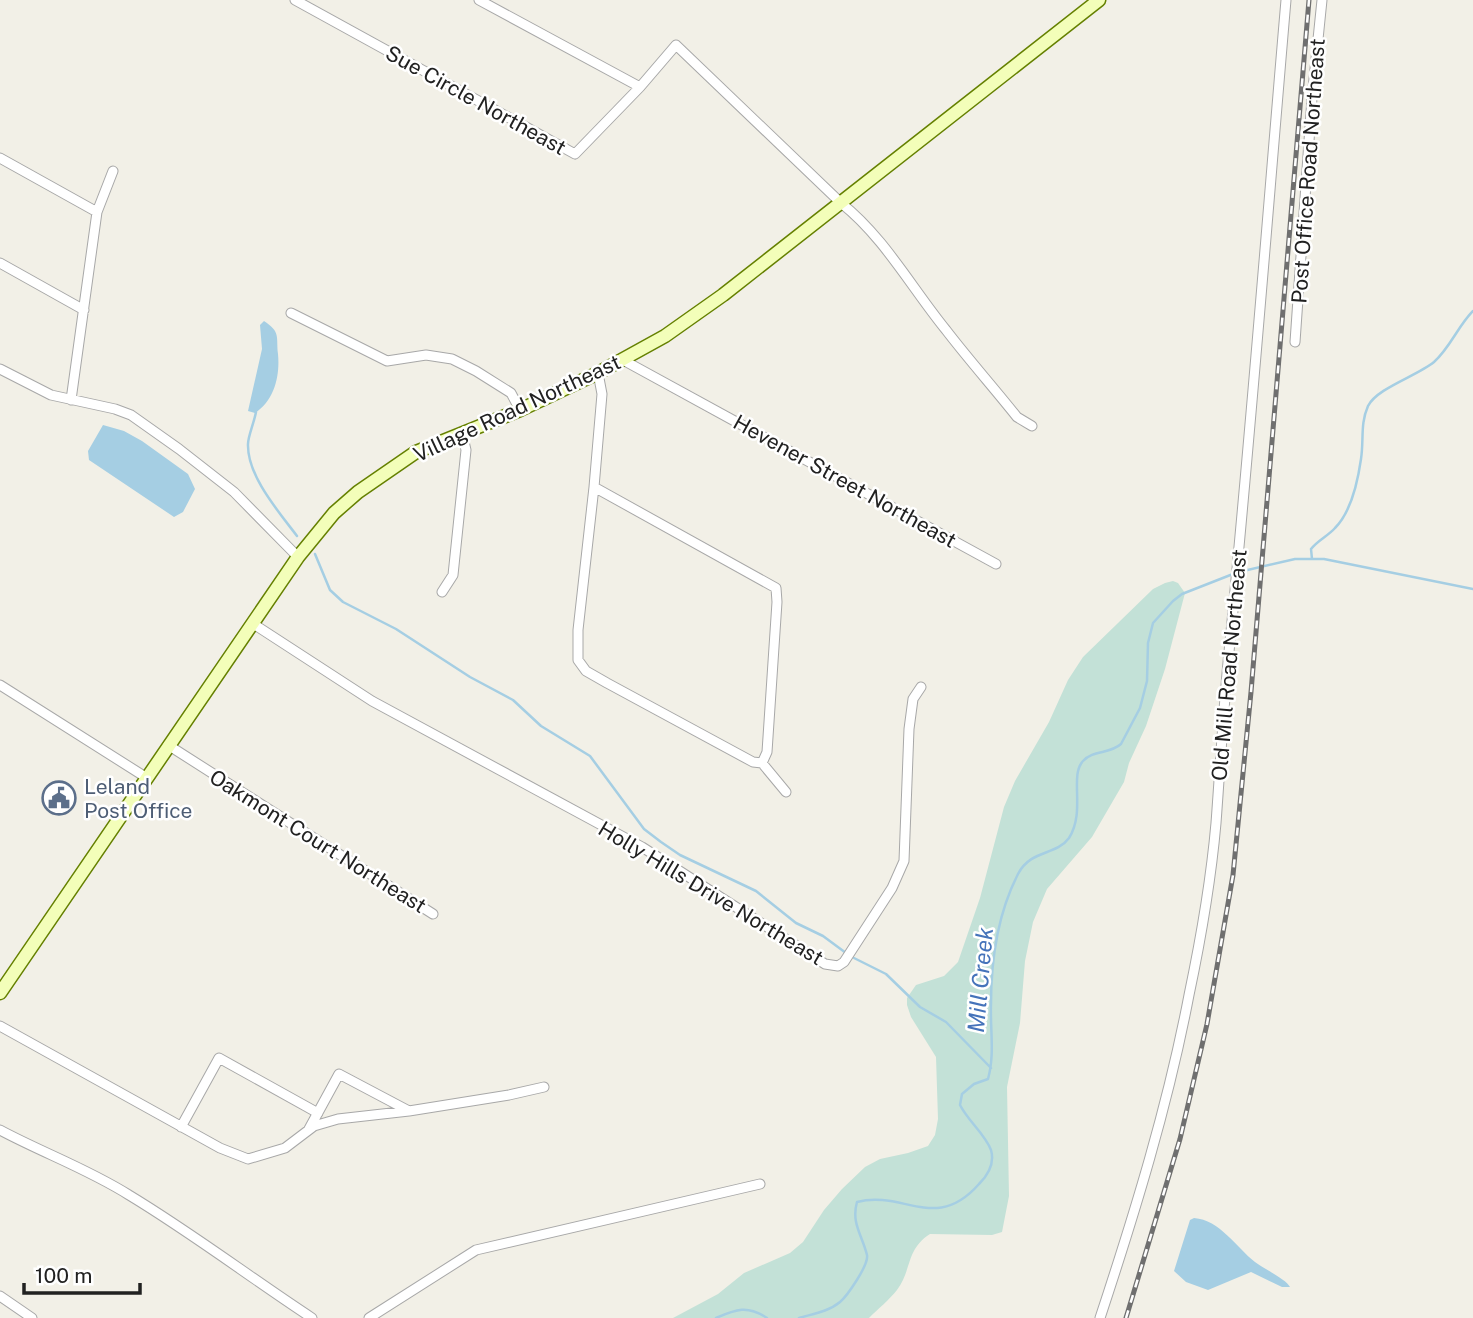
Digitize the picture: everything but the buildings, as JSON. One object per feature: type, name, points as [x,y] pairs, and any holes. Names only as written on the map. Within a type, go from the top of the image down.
[{"type":"main road","name":"Village Road Northeast","points":[[0,993],[252,622],[298,557],[334,513],[358,492],[416,452],[520,410],[598,373],[665,336],[723,295],[1099,0]]},
{"type":"street","name":"Sue Circle Northeast","points":[[295,0],[575,154],[676,46],[841,202]]},
{"type":"street","points":[[479,0],[640,87]]},
{"type":"street","name":"Old Mill Road Northeast","points":[[1100,1318],[1156,1137],[1194,973],[1215,834],[1220,743],[1286,0]]},
{"type":"street","name":"Post Office Road Northeast","points":[[1295,342],[1312,99],[1322,0]]},
{"type":"street","points":[[0,158],[97,212]]},
{"type":"street","points":[[71,400],[97,212],[113,171]]},
{"type":"street","points":[[841,202],[877,237],[946,331],[1017,417],[1032,426]]},
{"type":"street","points":[[0,263],[84,310]]},
{"type":"street","points":[[290,313],[387,361],[426,355],[452,359],[511,393],[520,410]]},
{"type":"street","name":"Hevener Street Northeast","points":[[623,360],[996,564]]},
{"type":"street","points":[[0,369],[44,393],[115,408],[151,429],[241,499],[298,557]]},
{"type":"street","points":[[598,373],[602,394],[578,630],[578,660],[586,671],[753,762],[762,763],[786,792]]},
{"type":"street","points":[[442,592],[453,575],[466,450],[462,433]]},
{"type":"street","points":[[594,487],[776,588],[778,602],[768,738],[762,763]]},
{"type":"street","name":"Holly Hills Drive Northeast","points":[[252,622],[372,701],[642,847],[825,964],[838,966],[844,962],[892,888],[904,861],[909,729],[913,699],[921,687]]},
{"type":"street","points":[[0,685],[147,778]]},
{"type":"street","name":"Oakmont Court Northeast","points":[[168,745],[433,914]]},
{"type":"street","points":[[0,1026],[220,1148],[248,1159],[285,1148],[309,1130],[338,1119],[409,1111],[544,1087]]},
{"type":"street","points":[[181,1127],[219,1058],[318,1112]]},
{"type":"street","points":[[309,1130],[339,1074],[409,1111]]},
{"type":"street","points":[[0,1130],[29,1146],[92,1173],[130,1195],[312,1318]]},
{"type":"street","points":[[369,1318],[476,1250],[760,1184]]},
{"type":"street","points":[[0,1296],[32,1318]]},
{"type":"shaded area","points":[[264,321],[277,335],[278,370],[272,394],[255,413],[248,411],[262,349],[260,325]]},
{"type":"shaded area","points":[[103,425],[124,431],[142,441],[188,474],[195,489],[183,512],[174,517],[89,460],[88,451]]},
{"type":"shaded area","points":[[1173,581],[1178,583],[1185,593],[1165,669],[1124,782],[1092,837],[1047,889],[1033,922],[1025,961],[1020,1023],[1007,1087],[1009,1196],[1002,1232],[992,1235],[930,1234],[917,1246],[897,1290],[869,1318],[673,1318],[718,1294],[744,1273],[790,1253],[803,1242],[842,1189],[865,1167],[880,1159],[928,1146],[935,1135],[938,1119],[936,1057],[911,1017],[907,998],[916,985],[944,976],[958,962],[980,898],[1004,807],[1068,680],[1083,657],[1153,589]]},
{"type":"shaded area","points":[[1194,1218],[1220,1229],[1255,1262],[1280,1277],[1290,1287],[1282,1287],[1251,1272],[1208,1290],[1186,1282],[1174,1271],[1190,1220]]},
{"type":"waterway","points":[[1312,559],[1311,549],[1341,521],[1353,495],[1360,467],[1363,426],[1368,406],[1388,388],[1434,362],[1473,311]]},
{"type":"waterway","points":[[256,412],[249,437],[249,456],[265,493],[297,536]]},
{"type":"waterway","points":[[315,554],[330,590],[343,602],[396,629],[470,677],[513,700],[541,726],[590,756],[644,829],[661,842],[680,855],[756,891],[796,923],[823,936],[846,953]]},
{"type":"waterway","points":[[1239,572],[1295,559],[1324,559],[1473,589]]},
{"type":"waterway","name":"Mill Creek","points":[[799,1318],[840,1302],[861,1273],[867,1255],[856,1223],[857,1202],[874,1200],[920,1207],[948,1206],[963,1198],[988,1173],[992,1160],[991,1150],[960,1105],[962,1094],[974,1084],[988,1079],[992,1051],[991,987],[994,954],[1000,921],[1011,890],[1023,866],[1036,856],[1064,844],[1069,838],[1076,817],[1077,776],[1083,761],[1121,744],[1140,708],[1147,681],[1148,643],[1153,623],[1182,594],[1233,574]]},
{"type":"waterway","points":[[854,958],[886,974],[920,1007],[946,1022],[991,1068]]},
{"type":"waterway","name":"Mill Creek","points":[[716,1318],[742,1310],[754,1311],[767,1318]]},
{"type":"railway","points":[[1126,1318],[1180,1139],[1207,1024],[1233,875],[1309,0]]},
{"type":"place","name":"Leland Post Office","points":[[59,798]]}]
